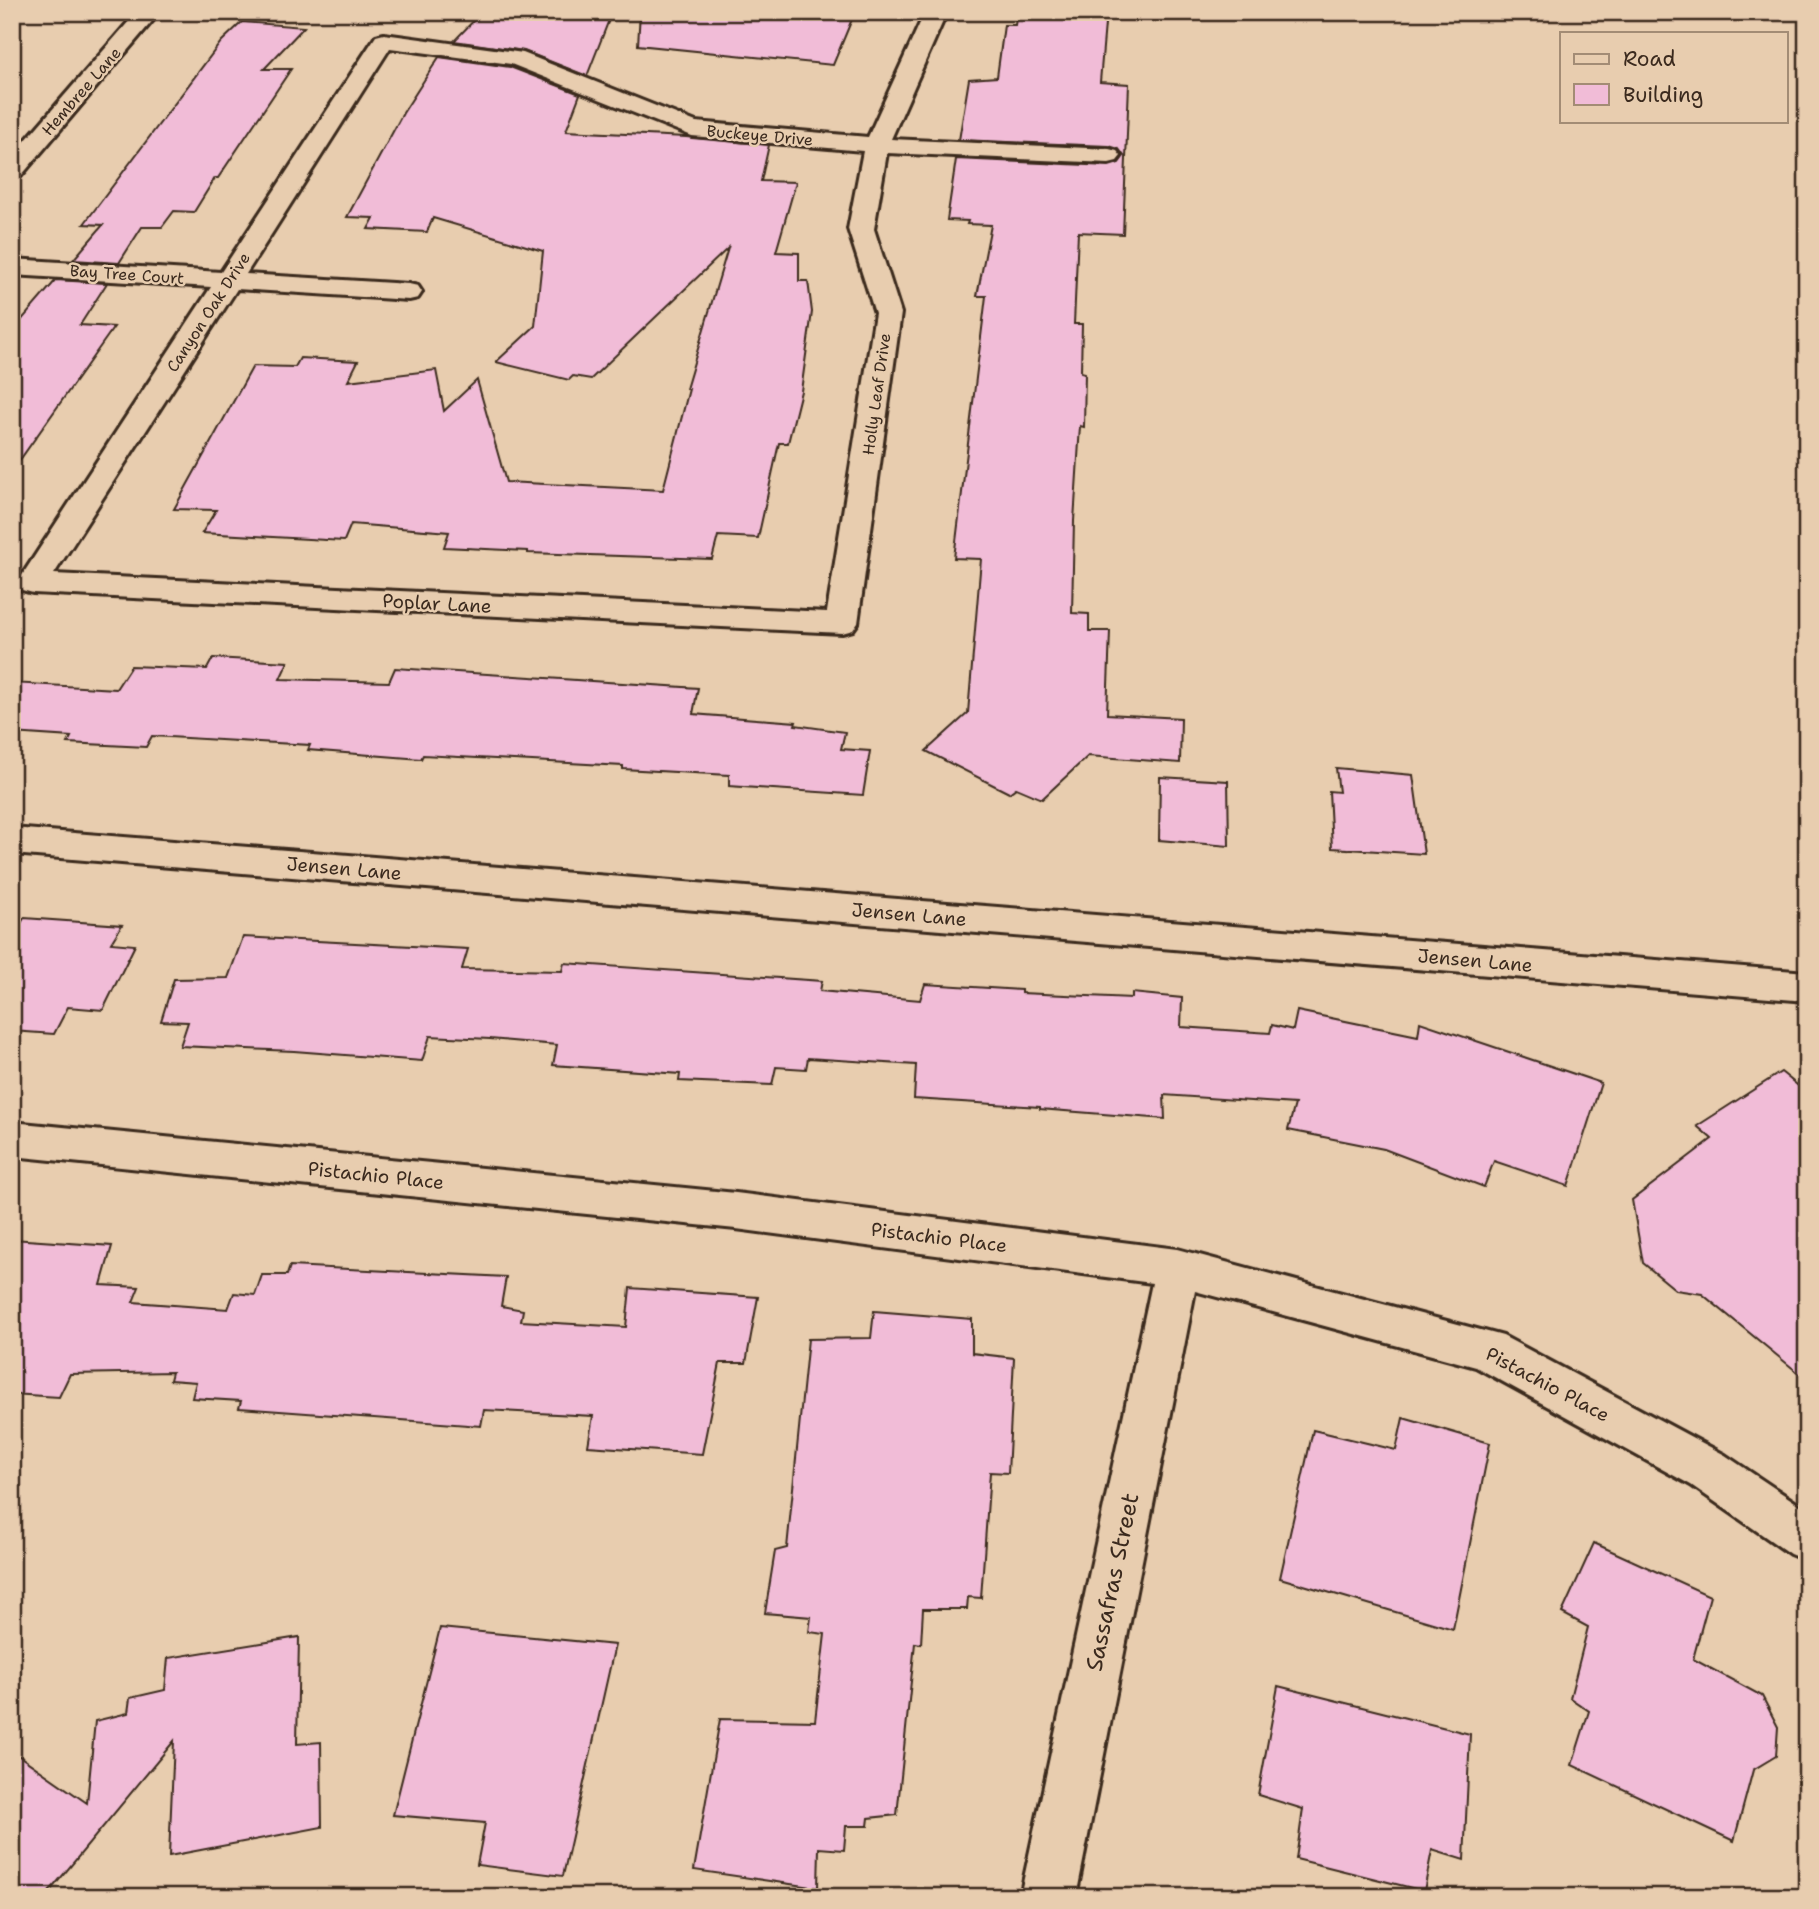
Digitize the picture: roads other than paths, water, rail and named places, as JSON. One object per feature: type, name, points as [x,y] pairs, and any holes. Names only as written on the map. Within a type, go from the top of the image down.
[{"type":"street","name":"Hembree Lane","points":[[12,171],[149,12]]},
{"type":"street","name":"Holly Leaf Drive","points":[[842,623],[888,313],[861,229],[876,145],[936,12]]},
{"type":"street","name":"Buckeye Drive","points":[[384,41],[515,58],[692,129],[876,145],[1109,156]]},
{"type":"street","name":"Canyon Oak Drive","points":[[33,583],[384,41]]},
{"type":"street","name":"Bay Tree Court","points":[[12,267],[409,292]]},
{"type":"street","name":"Poplar Lane","points":[[33,583],[842,623]]},
{"type":"street","name":"Jensen Lane","points":[[12,841],[1807,987]]},
{"type":"street","name":"Pistachio Place","points":[[12,1139],[736,1211],[1177,1268],[1487,1350],[1708,1470],[1807,1538]]},
{"type":"street","name":"Sassafras Street","points":[[1048,1897],[1177,1268]]}]
